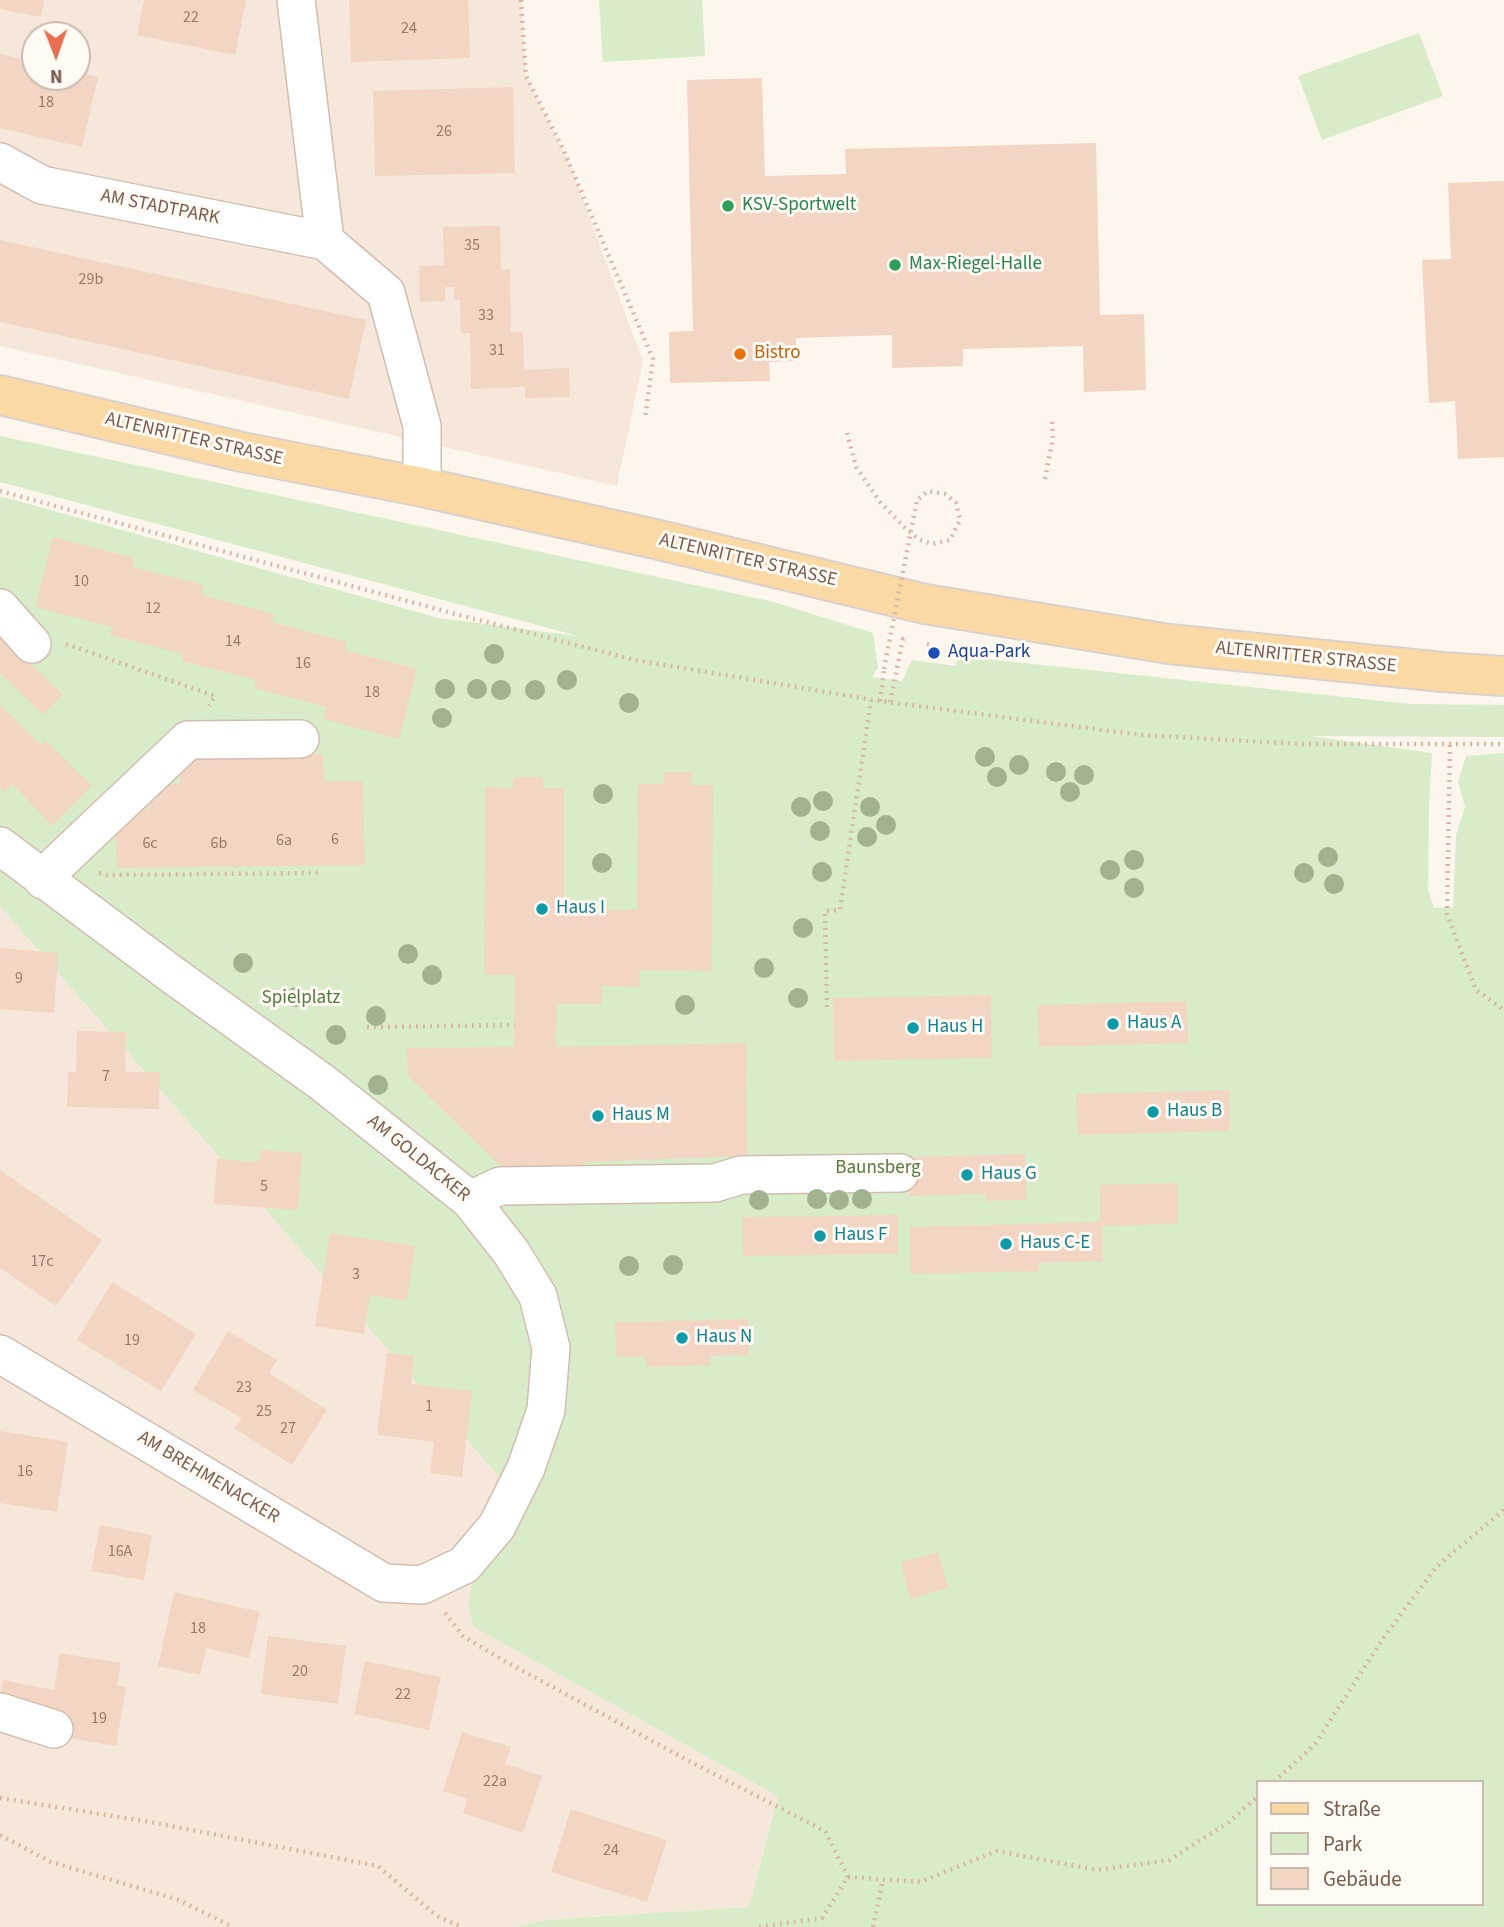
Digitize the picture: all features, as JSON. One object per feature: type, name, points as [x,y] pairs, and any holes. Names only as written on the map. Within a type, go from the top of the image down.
[{"type":"main road","name":"ALTENRITTER STRASSE","points":[[0,395],[242,452],[422,487],[655,539],[925,604],[1169,644],[1504,676]]},
{"type":"street","points":[[296,0],[325,241]]},
{"type":"street","name":"AM STADTPARK","points":[[0,162],[42,185],[325,241],[386,293],[422,426],[422,487]]},
{"type":"street","points":[[0,608],[32,644]]},
{"type":"street","points":[[50,872],[188,740],[300,739]]},
{"type":"street","name":"AM GOLDACKER","points":[[0,846],[50,872],[470,1200],[511,1252],[538,1296],[551,1348],[546,1410],[526,1468],[497,1526],[464,1565],[422,1585]]},
{"type":"street","points":[[470,1200],[500,1186],[715,1183],[741,1175],[900,1173]]},
{"type":"street","name":"AM BREHMENACKER","points":[[0,1354],[384,1583],[422,1585]]},
{"type":"street","points":[[0,1713],[54,1729]]},
{"type":"path","points":[[521,0],[526,76],[564,149],[653,359],[645,419]]},
{"type":"path","points":[[1045,479],[1053,438],[1052,418]]},
{"type":"path","points":[[847,433],[856,467],[880,502],[903,526],[910,532],[918,539],[932,544],[950,540],[960,520],[956,503],[945,494],[928,491],[917,499],[915,513],[912,526],[910,539],[900,591],[884,669],[880,701]]},
{"type":"path","points":[[0,491],[450,613],[635,660],[880,701],[1141,735],[1302,744],[1504,744]]},
{"type":"path","points":[[32,644],[45,637],[215,696],[188,740]]},
{"type":"path","points":[[890,702],[902,639],[912,641]]},
{"type":"path","points":[[922,643],[932,645],[934,653]]},
{"type":"path","points":[[827,1007],[825,911],[840,910],[871,699]]},
{"type":"path","points":[[1450,744],[1447,914],[1476,990],[1504,1010]]},
{"type":"path","points":[[50,872],[107,875],[319,873]]},
{"type":"path","points":[[366,1027],[515,1025]]},
{"type":"path","points":[[1276,1780],[1315,1744],[1384,1637],[1437,1566],[1503,1513]]},
{"type":"path","points":[[422,1585],[463,1636],[689,1761],[825,1830],[848,1877]]},
{"type":"path","points":[[0,1798],[150,1822],[378,1866],[436,1916],[462,1927]]},
{"type":"path","points":[[848,1877],[920,1882],[997,1851],[1097,1870],[1169,1860],[1230,1822],[1256,1798]]},
{"type":"path","points":[[0,1835],[51,1862],[179,1900],[233,1927]]},
{"type":"path","points":[[758,1927],[822,1918],[848,1877]]},
{"type":"path","points":[[873,1927],[883,1879]]},
{"type":"shaded area","points":[[0,0],[521,0],[526,76],[569,162],[643,361],[617,486],[0,346]]},
{"type":"shaded area","points":[[0,498],[778,1796],[749,1907],[545,1920],[516,1927],[0,1927]]},
{"type":"green space","points":[[599,0],[702,0],[705,56],[603,62]]},
{"type":"green space","points":[[1419,33],[1443,96],[1322,140],[1298,76]]},
{"type":"green space","name":"Baunsberg","points":[[0,436],[774,602],[873,633],[878,668],[872,677],[902,681],[912,660],[956,666],[958,656],[1410,704],[1504,705],[1504,737],[1311,736],[1432,753],[1428,890],[1434,908],[1453,907],[1456,835],[1465,807],[1458,782],[1466,756],[1504,753],[1504,1927],[516,1927],[545,1920],[749,1907],[778,1796],[474,1627],[468,1607],[472,1584],[508,1535],[525,1506],[0,906],[0,496],[439,618],[578,636],[0,482]]},
{"type":"building","points":[[0,0],[44,0],[41,17],[0,9]]},
{"type":"building","points":[[144,0],[246,0],[235,55],[137,35]]},
{"type":"building","points":[[349,0],[468,0],[470,58],[351,62]]},
{"type":"building","points":[[0,54],[21,59],[21,91],[91,91],[91,75],[98,77],[82,147],[0,128]]},
{"type":"building","name":"Max-Riegel-Halle","points":[[762,78],[765,176],[846,174],[845,149],[1096,143],[1100,315],[1144,314],[1146,390],[1084,392],[1083,346],[963,349],[963,366],[892,368],[892,335],[796,338],[797,361],[769,362],[770,381],[670,383],[669,332],[693,331],[687,80]]},
{"type":"building","points":[[513,87],[515,173],[375,176],[373,91]]},
{"type":"building","points":[[1504,181],[1504,457],[1458,459],[1455,401],[1429,403],[1422,260],[1451,259],[1448,183]]},
{"type":"building","points":[[500,226],[501,269],[510,269],[511,332],[523,332],[524,370],[569,368],[570,397],[525,398],[525,387],[471,389],[470,333],[461,333],[460,300],[454,300],[454,287],[445,287],[445,301],[420,302],[419,266],[444,265],[443,227]]},
{"type":"building","points":[[0,240],[366,320],[349,399],[0,322]]},
{"type":"building","points":[[53,537],[134,558],[132,567],[204,585],[201,595],[274,614],[272,622],[347,642],[345,650],[417,669],[399,739],[323,719],[326,707],[254,688],[256,680],[182,661],[183,654],[110,635],[112,627],[35,607]]},
{"type":"building","points":[[0,634],[63,695],[43,715],[0,673]]},
{"type":"building","points":[[0,705],[41,745],[45,740],[92,786],[52,826],[13,784],[4,792],[0,788]]},
{"type":"building","points":[[323,754],[324,781],[363,781],[365,865],[117,868],[114,816],[122,809],[150,809],[149,784],[180,784],[178,756]]},
{"type":"building","points":[[664,772],[692,772],[691,785],[713,785],[712,971],[640,970],[640,987],[602,986],[602,1004],[557,1004],[556,1047],[746,1043],[747,1156],[584,1162],[584,1173],[509,1174],[408,1076],[407,1048],[514,1047],[515,975],[484,975],[485,787],[513,788],[513,777],[543,777],[544,788],[564,788],[564,909],[637,910],[638,784],[664,784]]},
{"type":"building","points":[[0,948],[58,953],[54,1013],[0,1009]]},
{"type":"building","name":"Haus H","points":[[991,995],[992,1058],[834,1061],[833,998]]},
{"type":"building","name":"Haus A","points":[[1187,1001],[1188,1043],[1039,1047],[1038,1005]]},
{"type":"building","points":[[77,1031],[126,1032],[125,1072],[160,1072],[159,1109],[67,1107],[68,1072],[76,1072]]},
{"type":"building","name":"Haus B","points":[[1229,1090],[1230,1131],[1077,1135],[1076,1094]]},
{"type":"building","points":[[260,1150],[302,1153],[298,1210],[214,1204],[217,1159],[259,1162]]},
{"type":"building","name":"Haus G","points":[[1025,1154],[1026,1200],[986,1201],[986,1194],[909,1196],[908,1157]]},
{"type":"building","points":[[0,1170],[102,1240],[56,1306],[0,1268]]},
{"type":"building","name":"Haus C-E","points":[[1178,1183],[1178,1224],[1102,1226],[1103,1261],[1038,1263],[1039,1271],[911,1274],[910,1227],[1100,1222],[1100,1185]]},
{"type":"building","name":"Haus F","points":[[898,1215],[898,1254],[743,1256],[742,1217]]},
{"type":"building","points":[[330,1233],[415,1246],[407,1301],[370,1295],[364,1334],[315,1326]]},
{"type":"building","points":[[112,1282],[196,1334],[161,1391],[77,1340]]},
{"type":"building","name":"Haus N","points":[[748,1319],[749,1355],[710,1356],[711,1365],[646,1367],[646,1357],[616,1357],[615,1322]]},
{"type":"building","points":[[228,1331],[277,1360],[269,1373],[327,1410],[292,1465],[234,1428],[242,1418],[193,1390]]},
{"type":"building","points":[[387,1353],[414,1356],[411,1384],[472,1391],[462,1477],[430,1473],[434,1442],[377,1435]]},
{"type":"building","points":[[0,1431],[68,1442],[57,1512],[0,1503]]},
{"type":"building","points":[[100,1525],[152,1535],[144,1580],[91,1571]]},
{"type":"building","points":[[938,1552],[948,1588],[910,1599],[901,1562]]},
{"type":"building","points":[[174,1592],[260,1612],[249,1658],[206,1648],[200,1675],[158,1666]]},
{"type":"building","points":[[268,1636],[346,1646],[338,1704],[261,1694]]},
{"type":"building","points":[[60,1653],[121,1663],[117,1685],[126,1687],[116,1746],[64,1737],[0,1695],[3,1680],[54,1690]]},
{"type":"building","points":[[365,1661],[441,1677],[429,1730],[354,1714]]},
{"type":"building","points":[[462,1732],[511,1747],[505,1764],[542,1776],[523,1833],[463,1813],[467,1799],[443,1791]]},
{"type":"building","points":[[571,1809],[667,1840],[647,1902],[551,1872]]},
{"type":"place","name":"KSV-Sportwelt","points":[[728,206]]},
{"type":"place","name":"Max-Riegel-Halle","points":[[895,265]]},
{"type":"place","name":"Bistro","points":[[740,354]]},
{"type":"place","name":"Aqua-Park","points":[[934,653]]},
{"type":"place","name":"Haus I","points":[[542,909]]},
{"type":"place","name":"Haus A","points":[[1113,1024]]},
{"type":"place","name":"Haus H","points":[[913,1028]]},
{"type":"place","name":"Haus B","points":[[1153,1112]]},
{"type":"place","name":"Haus M","points":[[598,1116]]},
{"type":"place","name":"Haus G","points":[[967,1175]]},
{"type":"place","name":"Haus F","points":[[820,1236]]},
{"type":"place","name":"Haus C-E","points":[[1006,1244]]},
{"type":"place","name":"Haus N","points":[[682,1338]]},
{"type":"park label","name":"Spielplatz","points":[[301,999]]}]
